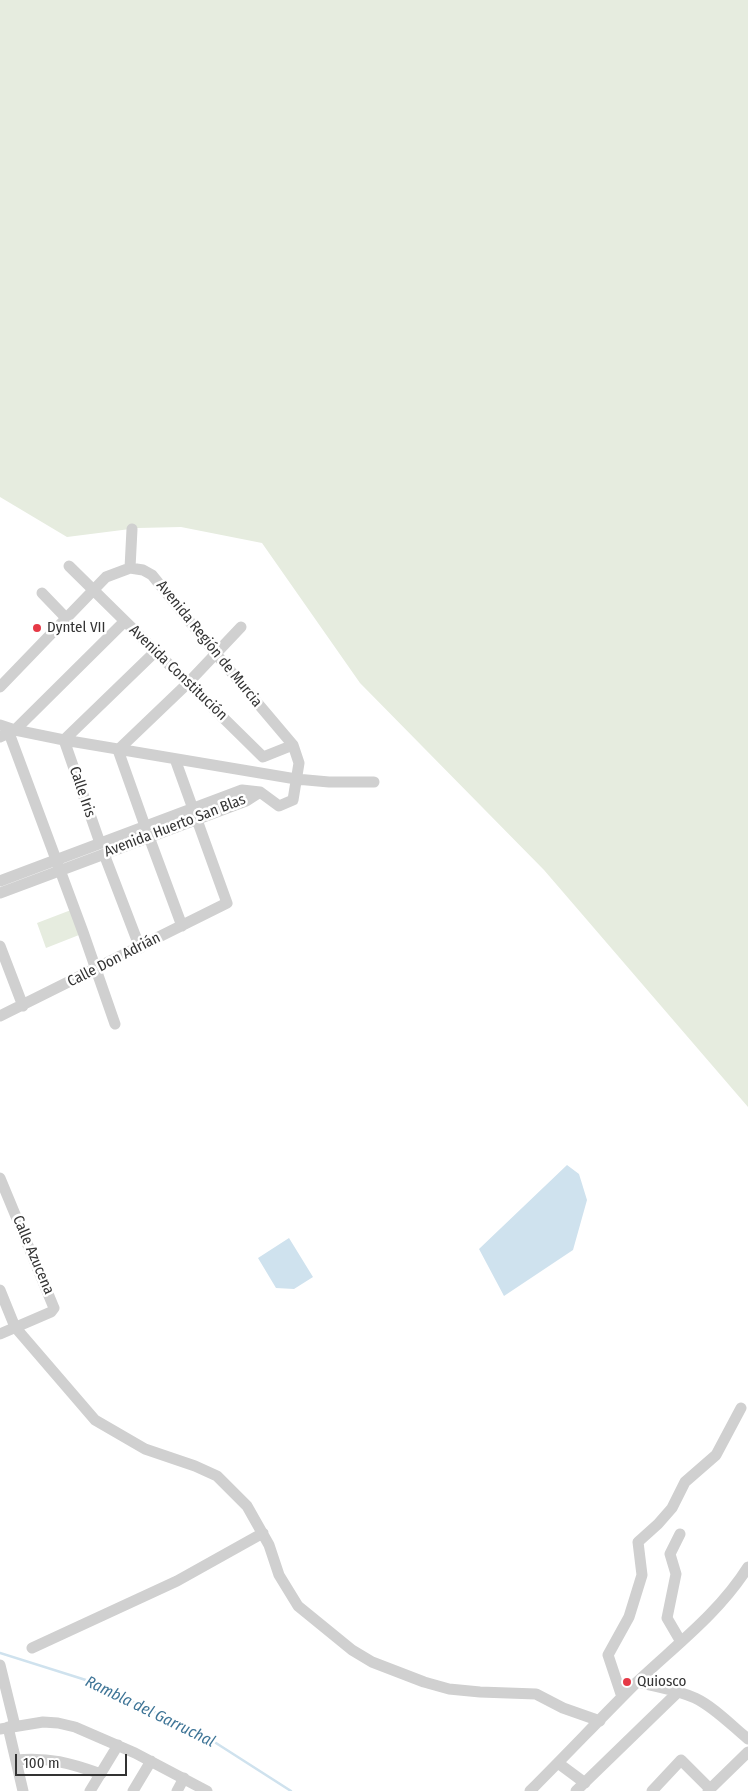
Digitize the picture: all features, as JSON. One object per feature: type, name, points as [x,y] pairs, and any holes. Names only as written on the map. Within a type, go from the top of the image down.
[{"type":"street","points":[[0,687],[106,577],[130,568],[132,529]]},
{"type":"street","name":"Avenida Constitución","points":[[69,566],[263,757],[293,745]]},
{"type":"street","name":"Avenida Región de Murcia","points":[[130,568],[143,570],[152,575],[293,745],[299,763],[293,800],[279,806],[260,792]]},
{"type":"street","points":[[42,593],[66,618]]},
{"type":"street","points":[[8,733],[125,621]]},
{"type":"street","points":[[118,750],[188,683],[241,627]]},
{"type":"street","points":[[64,740],[156,651]]},
{"type":"street","points":[[0,725],[8,733],[115,1024]]},
{"type":"street","points":[[8,733],[64,740],[296,779],[329,782],[374,782]]},
{"type":"street","name":"Calle Iris","points":[[64,740],[140,948]]},
{"type":"street","points":[[118,750],[182,926]]},
{"type":"street","points":[[175,759],[193,814]]},
{"type":"street","name":"Avenida Huerto San Blas","points":[[0,893],[58,865],[193,814],[242,790],[260,792]]},
{"type":"street","name":"Calle Don Adrián","points":[[0,1016],[140,948],[227,903],[193,814]]},
{"type":"street","name":"Avenida Huerto San Blas","points":[[0,881],[58,865]]},
{"type":"street","points":[[0,946],[23,1006]]},
{"type":"street","name":"Calle Azucena","points":[[0,1178],[54,1304],[54,1310],[51,1312],[15,1327]]},
{"type":"street","points":[[0,1290],[15,1327],[95,1420],[146,1449],[195,1466],[217,1476],[247,1506],[269,1545],[279,1575],[298,1606],[352,1650],[372,1662],[424,1682],[449,1689],[536,1694],[563,1708],[600,1720]]},
{"type":"street","points":[[0,1334],[15,1327]]},
{"type":"street","points":[[622,1698],[608,1654],[628,1617],[642,1575],[638,1542],[672,1508],[686,1482],[716,1455],[741,1408]]},
{"type":"street","points":[[32,1648],[177,1581],[262,1533]]},
{"type":"street","points":[[680,1534],[670,1554],[676,1574],[668,1618],[681,1642]]},
{"type":"street","points":[[530,1791],[638,1682],[720,1605],[748,1567]]},
{"type":"street","points":[[0,1665],[8,1727],[23,1791]]},
{"type":"street","points":[[638,1682],[696,1698],[748,1738]]},
{"type":"street","points":[[558,1762],[581,1787],[678,1692]]},
{"type":"street","points":[[8,1727],[35,1722],[58,1723],[84,1730],[151,1761],[207,1791]]},
{"type":"street","points":[[90,1791],[118,1745]]},
{"type":"street","points":[[651,1791],[681,1760],[709,1790],[748,1752]]},
{"type":"street","points":[[16,1760],[53,1759],[75,1764],[100,1774]]},
{"type":"street","points":[[132,1791],[151,1761]]},
{"type":"street","points":[[177,1791],[184,1778]]},
{"type":"shaded area","points":[[0,0],[748,0],[748,1107],[544,870],[360,683],[262,543],[181,527],[138,528],[67,537],[0,497]]},
{"type":"shaded area","points":[[71,910],[79,935],[46,948],[37,923]]},
{"type":"water","points":[[567,1165],[579,1174],[587,1200],[573,1250],[504,1296],[479,1249]]},
{"type":"water","points":[[289,1238],[313,1277],[294,1289],[276,1288],[258,1258]]},
{"type":"waterway","name":"Rambla del Garruchal","points":[[0,1653],[89,1681],[205,1736],[291,1791]]},
{"type":"place","name":"Dyntel VII","points":[[37,628]]},
{"type":"place","name":"Quiosco","points":[[627,1682]]}]
